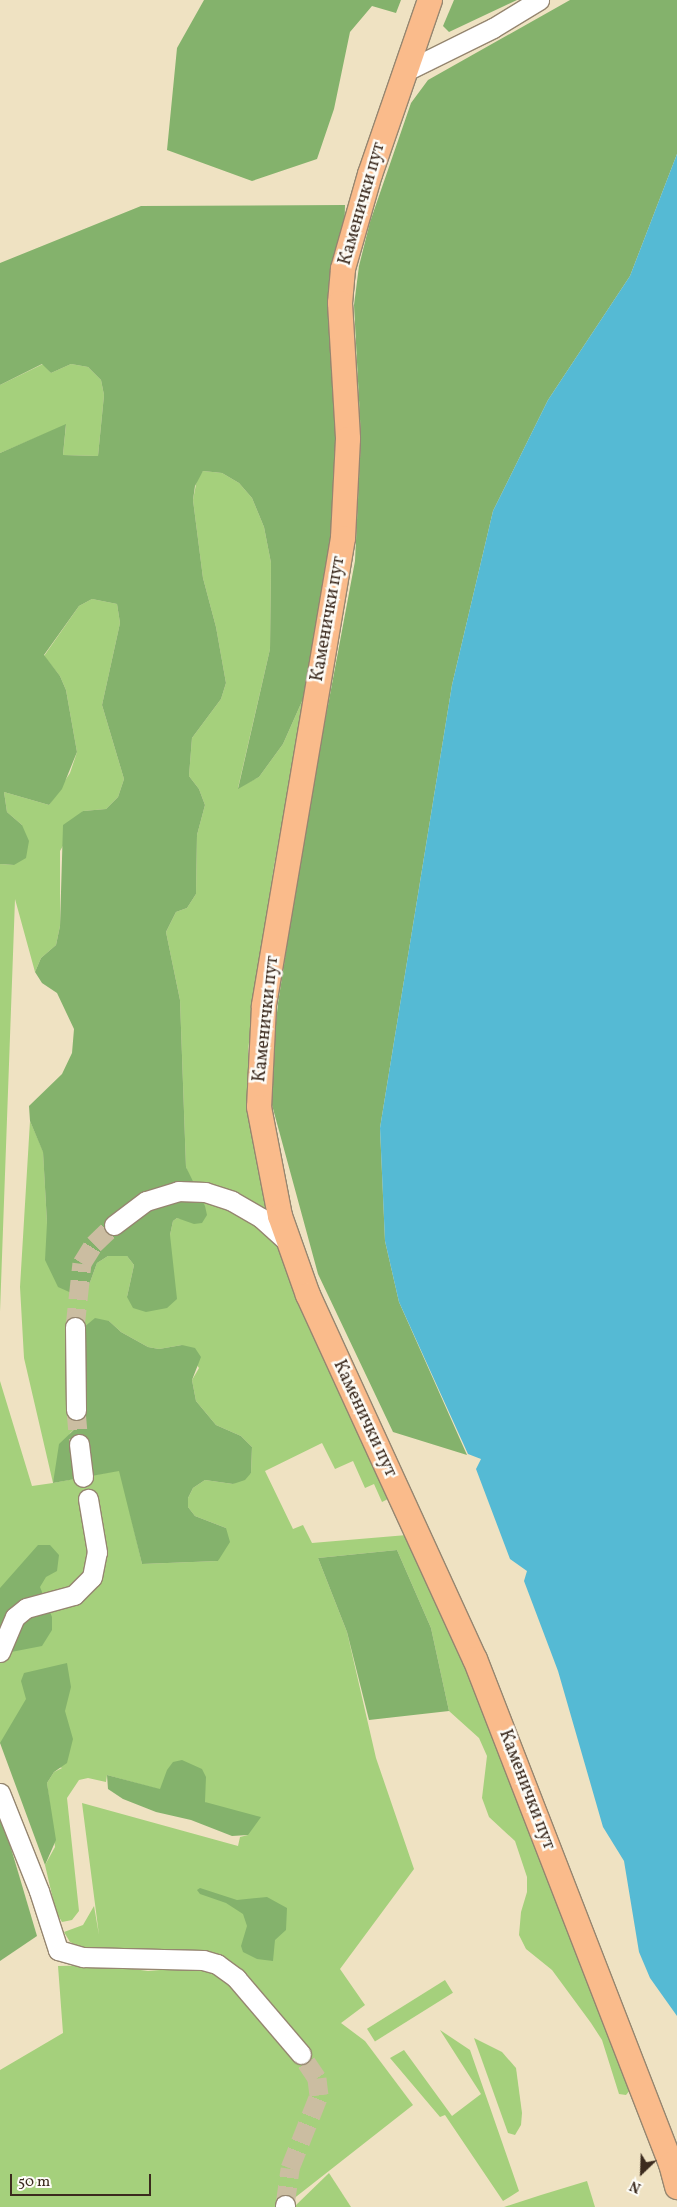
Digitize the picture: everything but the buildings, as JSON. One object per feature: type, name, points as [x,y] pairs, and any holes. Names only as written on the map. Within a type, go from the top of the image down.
[{"type":"main road","name":"Каменички пут","points":[[430,0],[367,183],[343,269],[340,303],[348,439],[343,538],[264,1006],[259,1107],[271,1179],[289,1243],[357,1406],[423,1540],[475,1659],[671,2164],[677,2187]]},
{"type":"street","points":[[404,72],[493,28],[539,0]]},
{"type":"street","points":[[114,1225],[146,1201],[178,1191],[205,1192],[232,1201],[254,1213],[289,1243]]},
{"type":"street","points":[[75,1328],[76,1410]]},
{"type":"street","points":[[79,1444],[84,1477]]},
{"type":"street","points":[[0,1652],[15,1617],[26,1608],[74,1595],[92,1576],[97,1552],[88,1499]]},
{"type":"street","points":[[0,1793],[39,1891],[58,1950],[82,1957],[203,1960],[217,1964],[236,1978],[301,2054]]},
{"type":"green space","points":[[204,0],[401,0],[396,13],[372,6],[350,32],[334,109],[317,159],[252,181],[167,150],[177,48]]},
{"type":"green space","points":[[454,0],[517,0],[449,32],[443,26]]},
{"type":"green space","points":[[570,0],[677,0],[677,154],[630,276],[548,400],[493,511],[452,685],[380,1128],[385,1241],[399,1302],[467,1455],[393,1432],[318,1274],[272,1105],[273,1052],[278,1003],[309,807],[355,561],[361,438],[354,305],[359,266],[370,222],[411,103],[428,80]]},
{"type":"green space","points":[[345,205],[338,484],[323,605],[307,690],[283,744],[259,777],[238,789],[270,649],[271,563],[264,527],[252,498],[239,483],[222,473],[203,471],[195,486],[193,500],[203,578],[216,627],[226,683],[221,699],[192,738],[189,776],[199,789],[205,805],[197,835],[196,894],[187,908],[176,912],[166,932],[180,1000],[186,1167],[205,1206],[207,1215],[202,1223],[194,1224],[177,1218],[173,1221],[170,1235],[177,1299],[167,1308],[146,1312],[133,1308],[127,1297],[134,1265],[127,1256],[108,1256],[97,1263],[89,1285],[76,1295],[58,1287],[45,1260],[47,1223],[43,1152],[30,1121],[29,1106],[62,1074],[72,1053],[74,1029],[57,993],[42,983],[35,972],[41,958],[56,945],[60,926],[63,825],[83,811],[106,809],[118,797],[124,779],[102,705],[120,623],[117,604],[92,599],[79,606],[44,655],[60,676],[66,690],[77,752],[62,789],[49,805],[4,792],[7,812],[22,825],[29,841],[26,858],[14,865],[0,864],[0,453],[66,424],[63,455],[98,456],[104,395],[101,380],[88,367],[71,364],[51,373],[42,364],[0,385],[0,263],[141,206]]},
{"type":"green space","points":[[43,364],[51,373],[71,364],[88,367],[101,380],[104,395],[98,456],[63,455],[66,425],[0,453],[0,385]]},
{"type":"green space","points":[[203,471],[222,473],[239,483],[252,498],[264,527],[271,563],[270,649],[238,788],[259,777],[283,744],[307,690],[274,866],[253,1004],[248,1052],[251,1108],[390,1498],[382,1502],[374,1484],[365,1488],[353,1461],[335,1469],[322,1443],[265,1471],[293,1529],[303,1525],[312,1543],[407,1535],[437,1586],[631,2089],[626,2095],[619,2094],[602,2040],[552,1970],[526,1949],[519,1935],[521,1912],[527,1892],[527,1877],[515,1841],[489,1817],[482,1798],[487,1756],[479,1738],[449,1711],[431,1628],[397,1550],[318,1558],[347,1632],[376,1758],[414,1869],[340,1969],[365,2005],[341,2023],[365,2041],[413,2105],[283,2207],[0,2207],[0,2070],[63,2033],[58,1966],[103,1965],[148,1971],[232,1964],[86,1950],[70,1942],[64,1932],[83,1925],[94,1906],[99,1935],[82,1803],[238,1846],[240,1837],[248,1835],[205,1802],[107,1775],[106,1782],[88,1778],[79,1780],[67,1798],[79,1911],[72,1920],[62,1922],[56,1912],[45,1865],[55,1847],[47,1783],[54,1772],[62,1768],[0,1743],[0,1381],[32,1486],[53,1483],[24,1358],[20,1287],[30,1121],[43,1151],[47,1223],[76,1295],[89,1285],[97,1263],[108,1256],[118,1255],[127,1256],[134,1265],[127,1297],[170,1235],[173,1221],[177,1218],[187,1220],[192,1184],[186,1167],[180,1000],[166,932],[176,912],[187,908],[196,894],[197,835],[205,805],[199,789],[189,776],[192,738],[221,699],[226,683],[216,627],[203,578],[193,500],[197,479]],"holes":[[[109,1321],[121,1332],[148,1347],[159,1349],[182,1345],[199,1368],[192,1380],[196,1401],[216,1425],[241,1436],[252,1447],[251,1473],[233,1484],[205,1480],[193,1488],[188,1498],[188,1507],[195,1516],[226,1528],[218,1561],[142,1564],[120,1470],[53,1483],[70,1433],[79,1425],[86,1410],[85,1386]]]},
{"type":"green space","points":[[92,599],[117,604],[120,623],[102,705],[124,779],[118,797],[106,809],[83,811],[60,851],[60,926],[56,945],[41,958],[35,972],[15,899],[0,1312],[0,864],[14,865],[22,825],[7,812],[4,792],[49,805],[70,773],[77,752],[66,690],[60,676],[44,656],[79,606]]},
{"type":"green space","points":[[95,1318],[109,1321],[121,1332],[148,1347],[159,1349],[182,1345],[195,1348],[201,1357],[192,1380],[196,1401],[216,1425],[241,1436],[252,1447],[251,1473],[245,1480],[233,1484],[205,1480],[193,1488],[188,1498],[188,1507],[195,1516],[226,1528],[230,1542],[218,1561],[142,1564],[119,1471],[53,1483],[59,1444],[79,1425],[86,1410],[83,1328]]},
{"type":"green space","points":[[38,1545],[50,1545],[59,1555],[57,1571],[46,1577],[40,1587],[52,1617],[52,1630],[42,1646],[11,1652],[0,1645],[0,1588]]},
{"type":"green space","points":[[397,1550],[431,1628],[449,1711],[369,1720],[347,1632],[318,1558]]},
{"type":"green space","points":[[67,1663],[71,1687],[65,1711],[73,1739],[67,1763],[54,1772],[47,1783],[56,1840],[45,1865],[0,1743],[26,1699],[21,1681],[24,1673]]},
{"type":"green space","points":[[182,1760],[202,1769],[206,1777],[205,1802],[261,1817],[248,1835],[232,1836],[191,1820],[156,1812],[123,1799],[108,1789],[107,1775],[160,1789],[167,1770],[173,1762]]},
{"type":"green space","points":[[0,1811],[37,1936],[0,1961]]},
{"type":"green space","points":[[200,1888],[237,1900],[267,1897],[287,1908],[286,1930],[275,1940],[273,1961],[257,1959],[243,1952],[241,1946],[247,1926],[243,1914],[226,1903],[200,1894],[197,1890]]},
{"type":"green space","points":[[445,1980],[453,1993],[375,2041],[367,2029]]},
{"type":"green space","points":[[440,2030],[470,2050],[519,2191],[503,2201],[445,2115],[440,2117],[390,2058],[404,2050],[452,2116],[481,2094]]},
{"type":"green space","points":[[474,2038],[502,2052],[516,2068],[522,2113],[521,2125],[515,2135],[508,2133]]},
{"type":"green space","points":[[329,2173],[351,2207],[294,2207]]},
{"type":"green space","points":[[587,2181],[595,2207],[504,2207],[541,2195]]},
{"type":"water","points":[[677,154],[677,2016],[650,1978],[639,1952],[624,1861],[603,1827],[558,1671],[524,1581],[527,1571],[510,1559],[476,1469],[481,1459],[468,1454],[399,1302],[385,1241],[380,1128],[452,685],[493,511],[548,400],[630,276]]},
{"type":"tunnel","points":[[75,1327],[82,1263],[94,1244],[114,1225]]},
{"type":"tunnel","points":[[76,1410],[79,1444]]},
{"type":"tunnel","points":[[285,2205],[290,2168],[319,2095],[317,2078],[301,2054]]}]
